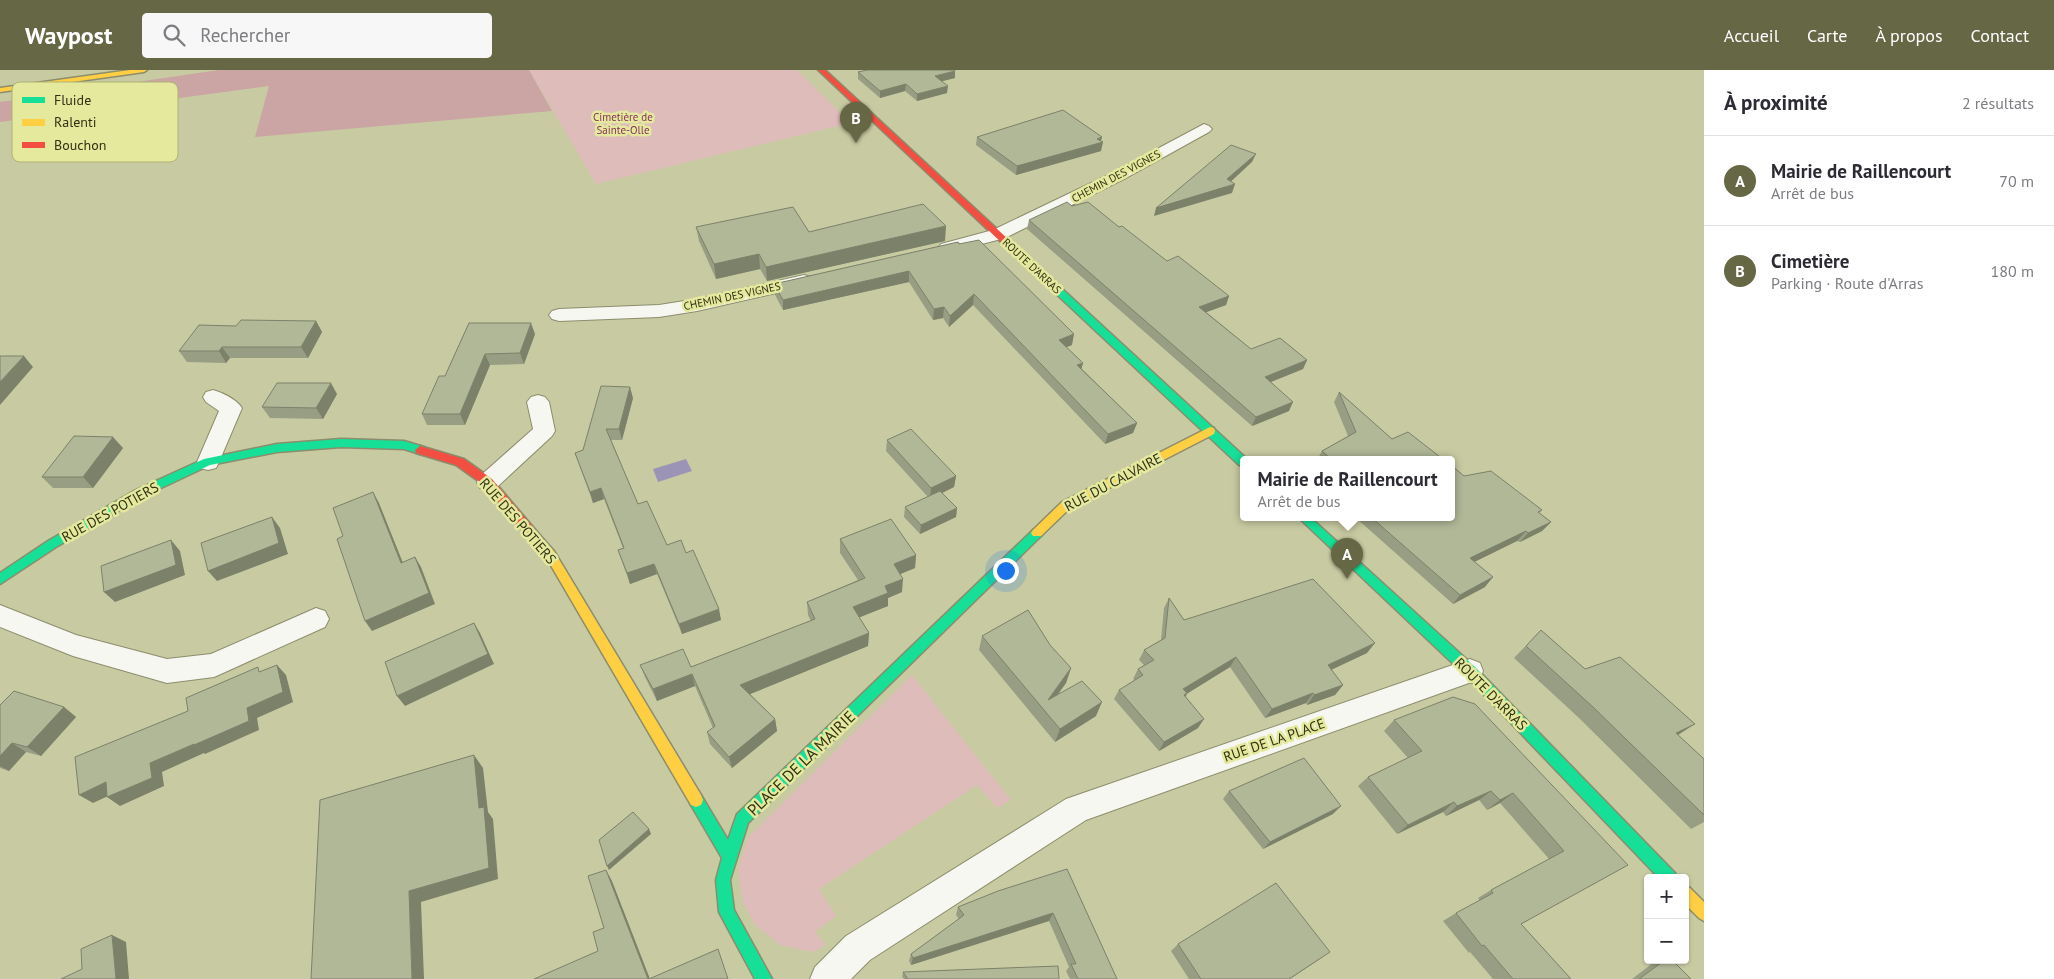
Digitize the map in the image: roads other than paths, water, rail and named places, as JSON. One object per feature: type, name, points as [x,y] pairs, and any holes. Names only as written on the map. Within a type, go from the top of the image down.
[{"type":"main road","points":[[58,82],[144,70]]},
{"type":"main road","name":"ROUTE D'ARRAS","points":[[821,70],[1240,459]]},
{"type":"main road","name":"RUE DU CALVAIRE","points":[[940,628],[1066,505],[1210,431]]},
{"type":"main road","name":"RUE DES POTIERS","points":[[0,579],[52,544],[140,493],[208,462],[277,448],[341,443],[404,445],[460,462],[488,482],[550,554],[730,857]]},
{"type":"main road","name":"ROUTE D'ARRAS","points":[[1307,521],[1470,671],[1666,874]]},
{"type":"main road","name":"PLACE DE LA MAIRIE","points":[[764,979],[726,912],[723,880],[742,820],[940,628]]},
{"type":"main road","points":[[1689,897],[1704,913]]},
{"type":"street","name":"CHEMIN DES VIGNES","points":[[928,252],[998,234],[1118,176],[1204,129]]},
{"type":"street","name":"CHEMIN DES VIGNES","points":[[559,315],[659,311],[697,305],[822,276]]},
{"type":"street","points":[[208,462],[231,408],[214,397]]},
{"type":"street","points":[[488,482],[544,431],[538,402]]},
{"type":"street","points":[[0,616],[73,645],[167,671],[214,665],[316,619]]},
{"type":"street","name":"RUE DE LA PLACE","points":[[827,979],[858,948],[1077,810],[1470,671]]},
{"type":"place","name":"Cimetière","points":[[856,143]]},
{"type":"place","name":"Mairie de Raillencourt","points":[[1347,579]]},
{"type":"park label","name":"Cimetière de Sainte-Olle","points":[[623,123]]}]
